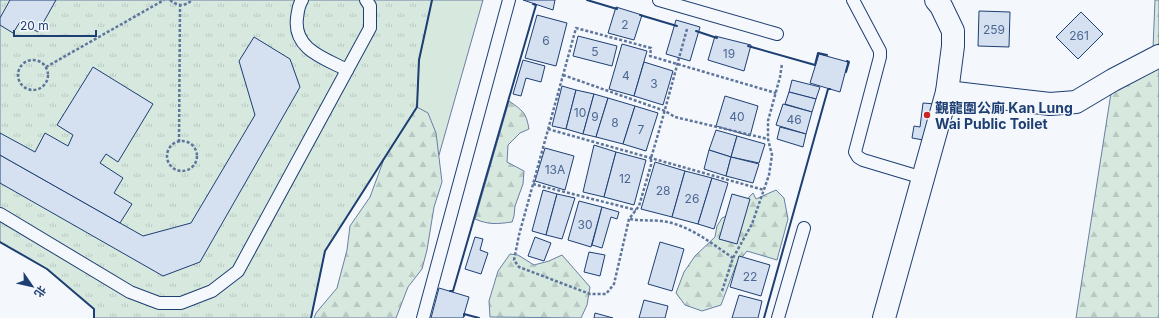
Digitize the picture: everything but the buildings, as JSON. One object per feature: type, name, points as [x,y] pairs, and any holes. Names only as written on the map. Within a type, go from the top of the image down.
[{"type":"street","points":[[884,318],[947,92],[953,46],[953,31],[941,6],[936,0]]},
{"type":"street","points":[[947,92],[1050,104],[1076,102],[1113,80],[1159,56]]},
{"type":"lane","points":[[302,0],[299,6],[296,25],[299,37],[307,48],[347,70]]},
{"type":"lane","points":[[0,214],[130,292],[159,303],[181,303],[212,291],[238,271],[370,28],[370,6],[366,0]]},
{"type":"lane","points":[[423,318],[509,0]]},
{"type":"lane","points":[[659,0],[693,5],[777,34]]},
{"type":"lane","points":[[853,0],[880,51],[880,57],[855,152],[858,157],[863,160],[923,178]]},
{"type":"lane","points":[[778,318],[804,228]]},
{"type":"path","points":[[46,67],[164,0]]},
{"type":"path","points":[[170,0],[175,4],[180,5],[189,3],[192,0]]},
{"type":"path","points":[[693,5],[678,64],[651,158],[651,165],[639,206],[629,219],[614,284],[606,294],[590,294],[519,267],[514,260],[519,235],[576,28],[651,48],[650,56],[678,64],[776,93]]},
{"type":"path","points":[[180,6],[180,142]]},
{"type":"path","points":[[33,60],[43,63],[46,67],[48,71],[47,80],[41,88],[32,90],[27,89],[20,83],[18,73],[23,64],[33,60]]},
{"type":"path","points":[[722,291],[733,258],[752,224],[769,175],[772,155],[768,139],[768,121],[782,64]]},
{"type":"path","points":[[563,75],[665,111],[675,117],[768,139]]},
{"type":"path","points":[[548,129],[764,190]]},
{"type":"path","points":[[180,142],[191,144],[197,157],[193,166],[185,171],[172,168],[167,159],[167,154],[172,145],[180,142]]},
{"type":"path","points":[[533,184],[636,210]]},
{"type":"path","points":[[629,219],[661,221],[680,226],[699,235],[733,258]]},
{"type":"green space","points":[[0,0],[432,0],[419,60],[417,107],[325,251],[311,318],[94,318],[94,309],[47,269],[0,242]]},
{"type":"green space","points":[[431,0],[483,0],[439,155],[342,318]]},
{"type":"green space","points":[[1155,0],[1159,0],[1159,43],[1153,49]]},
{"type":"green space","points":[[1159,56],[1159,318],[1076,318],[1113,80]]},
{"type":"green space","points":[[509,101],[523,112],[527,119],[529,129],[520,133],[508,145],[507,162],[524,171],[523,184],[515,206],[512,222],[497,224],[489,223],[475,219]]},
{"type":"green space","points":[[417,107],[428,113],[436,133],[442,182],[434,207],[427,250],[422,269],[408,287],[396,318],[314,318],[316,313],[337,288],[347,250],[350,226],[370,197],[384,159]]},
{"type":"green space","points":[[776,190],[784,198],[788,219],[777,260],[747,251],[736,265],[721,305],[702,311],[685,305],[676,293],[684,272],[695,256],[715,237],[717,226],[722,218],[735,212],[753,193],[756,199]]},
{"type":"green space","points":[[510,254],[518,255],[534,265],[549,261],[562,255],[590,287],[587,305],[581,318],[490,317],[489,301],[498,271]]},
{"type":"wall","points":[[311,318],[325,251],[417,107],[419,60],[432,0]]},
{"type":"wall","points":[[587,0],[617,9]]},
{"type":"wall","points":[[450,291],[453,291],[536,5],[533,4]]},
{"type":"wall","points":[[640,15],[677,26]]},
{"type":"wall","points":[[696,31],[717,38]]},
{"type":"wall","points":[[748,46],[815,65],[818,53],[827,55]]},
{"type":"wall","points":[[846,72],[849,62],[847,61]]},
{"type":"wall","points":[[764,318],[828,89],[830,89]]},
{"type":"wall","points":[[0,242],[47,269],[94,309],[94,318]]},
{"type":"wall","points":[[464,316],[464,314],[479,318]]},
{"type":"place","name":"覲龍圍公廁 Kan Lung Wai Public Toilet","points":[[927,115]]}]
